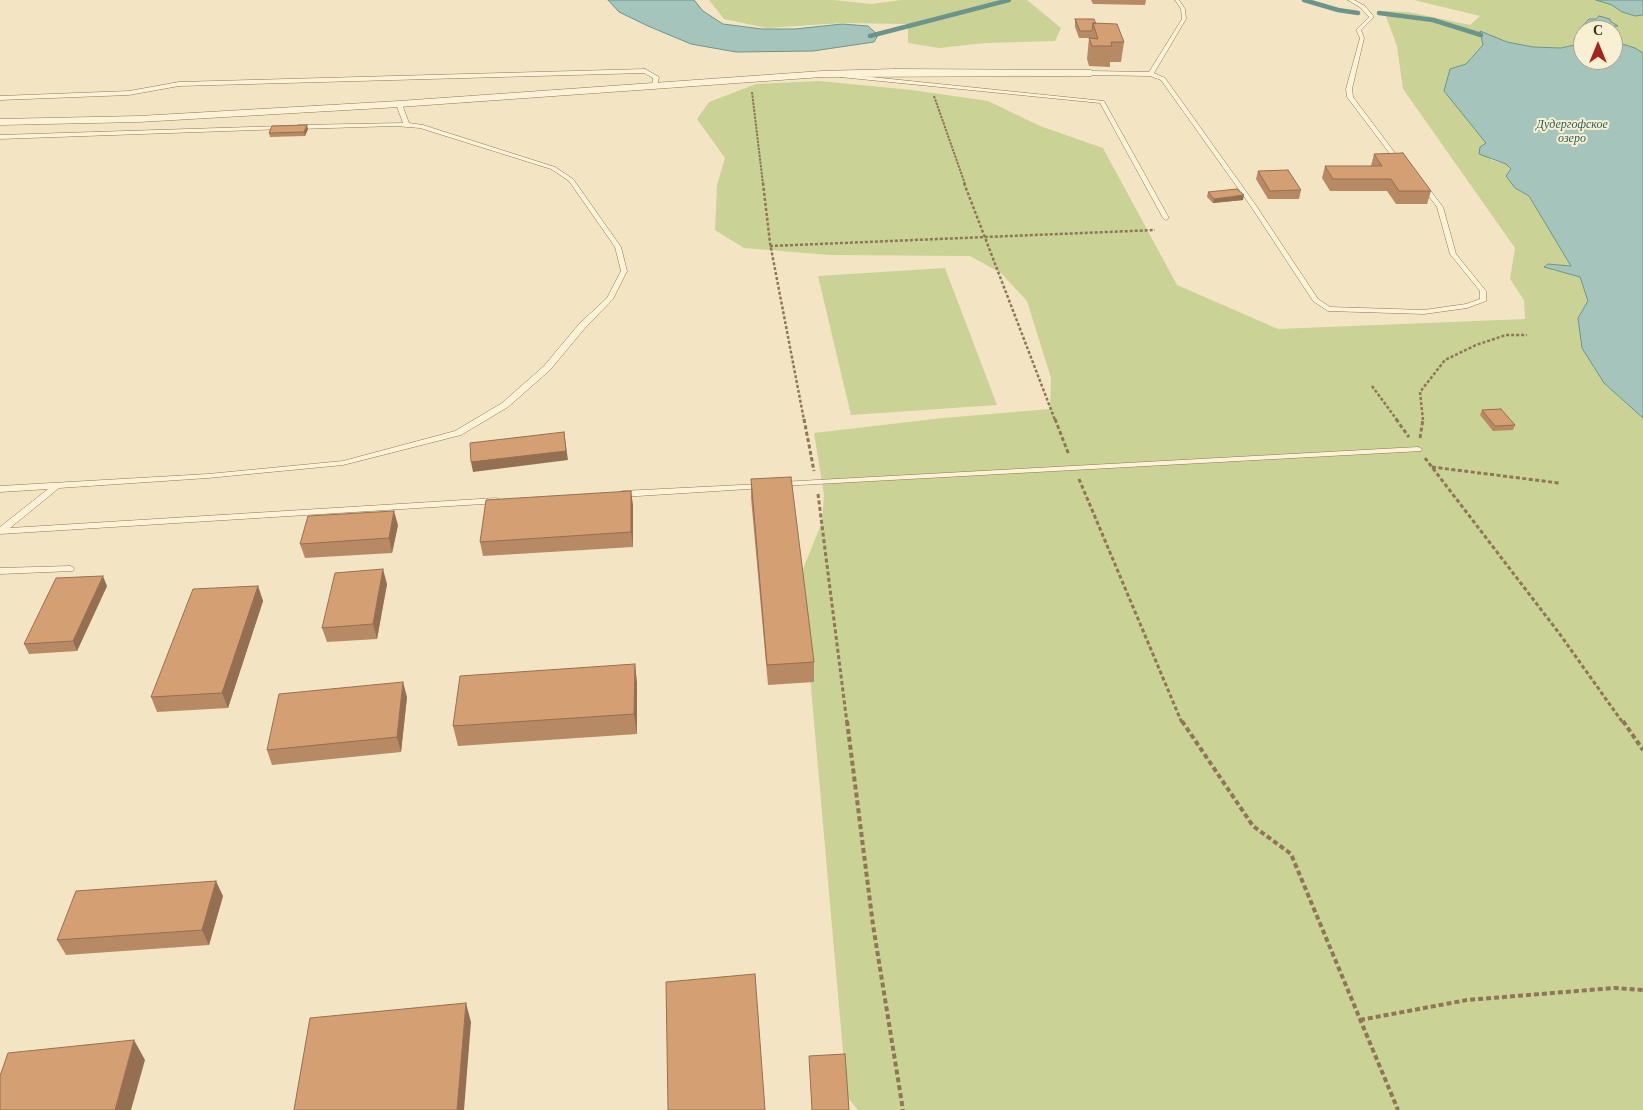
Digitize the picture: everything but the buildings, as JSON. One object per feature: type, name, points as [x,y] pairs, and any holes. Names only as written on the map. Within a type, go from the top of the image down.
[{"type":"street","points":[[0,122],[139,119],[399,104],[822,74],[895,72],[1090,73]]},
{"type":"lane","points":[[1151,74],[1184,19],[1184,9],[1177,0]]},
{"type":"lane","points":[[1350,0],[1363,7],[1372,16],[1358,30],[1362,38],[1349,89],[1350,97],[1398,161],[1406,167]]},
{"type":"lane","points":[[0,98],[129,93],[179,84],[635,71],[645,71],[656,76],[655,86]]},
{"type":"lane","points":[[1090,73],[1151,74],[1164,79],[1253,205],[1315,300],[1328,310],[1424,312],[1467,306],[1484,300],[1483,291],[1453,254],[1440,207],[1419,180]]},
{"type":"lane","points":[[822,74],[1102,102],[1166,218]]},
{"type":"lane","points":[[399,104],[407,125]]},
{"type":"lane","points":[[0,137],[421,126],[553,168],[571,180],[618,247],[624,271],[610,299],[582,326],[547,368],[505,405],[458,433],[342,463],[208,476],[0,489]]},
{"type":"lane","points":[[610,495],[1418,448]]},
{"type":"lane","points":[[1,531],[56,485]]},
{"type":"lane","points":[[1,531],[510,500]]},
{"type":"lane","points":[[0,571],[70,569]]},
{"type":"path","points":[[751,79],[770,246],[816,482],[873,925],[903,1110]]},
{"type":"path","points":[[930,84],[984,237],[1074,468],[1183,726],[1253,826],[1291,854],[1398,1110]]},
{"type":"path","points":[[770,246],[1155,230]]},
{"type":"path","points":[[1418,448],[1424,425],[1420,392],[1445,360],[1476,345],[1506,335],[1527,335]]},
{"type":"path","points":[[1372,386],[1559,633],[1643,750]]},
{"type":"path","points":[[1432,466],[1559,483]]},
{"type":"path","points":[[1360,1020],[1467,1000],[1614,988],[1643,990]]},
{"type":"green space","points":[[709,0],[833,0],[872,4],[901,0],[1027,0],[1061,28],[1055,41],[985,43],[939,48],[908,43],[908,24],[842,23],[767,28],[724,19]]},
{"type":"green space","points":[[1414,0],[1596,0],[1612,5],[1622,12],[1635,16],[1643,15],[1643,53],[1623,45],[1623,20],[1573,20],[1573,45],[1561,48],[1533,47],[1507,42],[1480,32],[1483,45],[1466,65],[1450,69],[1486,143],[1491,160],[1506,164],[1511,169],[1515,188],[1529,196],[1571,266],[1552,264],[1552,270],[1580,276],[1588,301],[1578,318],[1604,383],[1643,418],[1643,1110],[858,1110],[847,1097],[801,574],[822,522],[824,495],[814,433],[943,418],[1050,409],[1051,378],[1027,301],[1001,273],[970,256],[830,255],[744,248],[715,230],[717,185],[725,158],[697,119],[709,102],[756,84],[819,81],[912,90],[988,101],[1040,126],[1103,148],[1177,285],[1278,329],[1525,319],[1524,300],[1510,279],[1515,248],[1403,89],[1397,46],[1384,11],[1409,12],[1470,25],[1480,16]]},
{"type":"green space","points":[[945,268],[997,405],[851,415],[818,276]]},
{"type":"water","points":[[608,0],[694,0],[703,11],[723,24],[762,29],[795,29],[842,24],[868,26],[878,35],[874,42],[813,51],[736,52],[691,44],[619,12]]},
{"type":"water","points":[[1596,0],[1643,0],[1643,15],[1635,16],[1622,12],[1612,5]]},
{"type":"water","name":"Дудергофское озеро","points":[[1599,16],[1610,20],[1588,20],[1596,19]]},
{"type":"water","name":"Дудергофское озеро","points":[[1480,31],[1507,42],[1533,47],[1561,48],[1573,45],[1573,70],[1623,70],[1623,44],[1643,53],[1643,418],[1604,383],[1582,348],[1578,318],[1588,301],[1580,277],[1544,267],[1548,264],[1571,266],[1529,196],[1515,188],[1506,176],[1511,169],[1506,164],[1479,154],[1480,147],[1486,143],[1444,91],[1450,69],[1466,64],[1483,45]]},
{"type":"waterway","points":[[870,36],[1009,0]]},
{"type":"waterway","points":[[1304,0],[1338,10],[1358,13]]},
{"type":"waterway","points":[[1379,13],[1433,20],[1481,35]]}]
